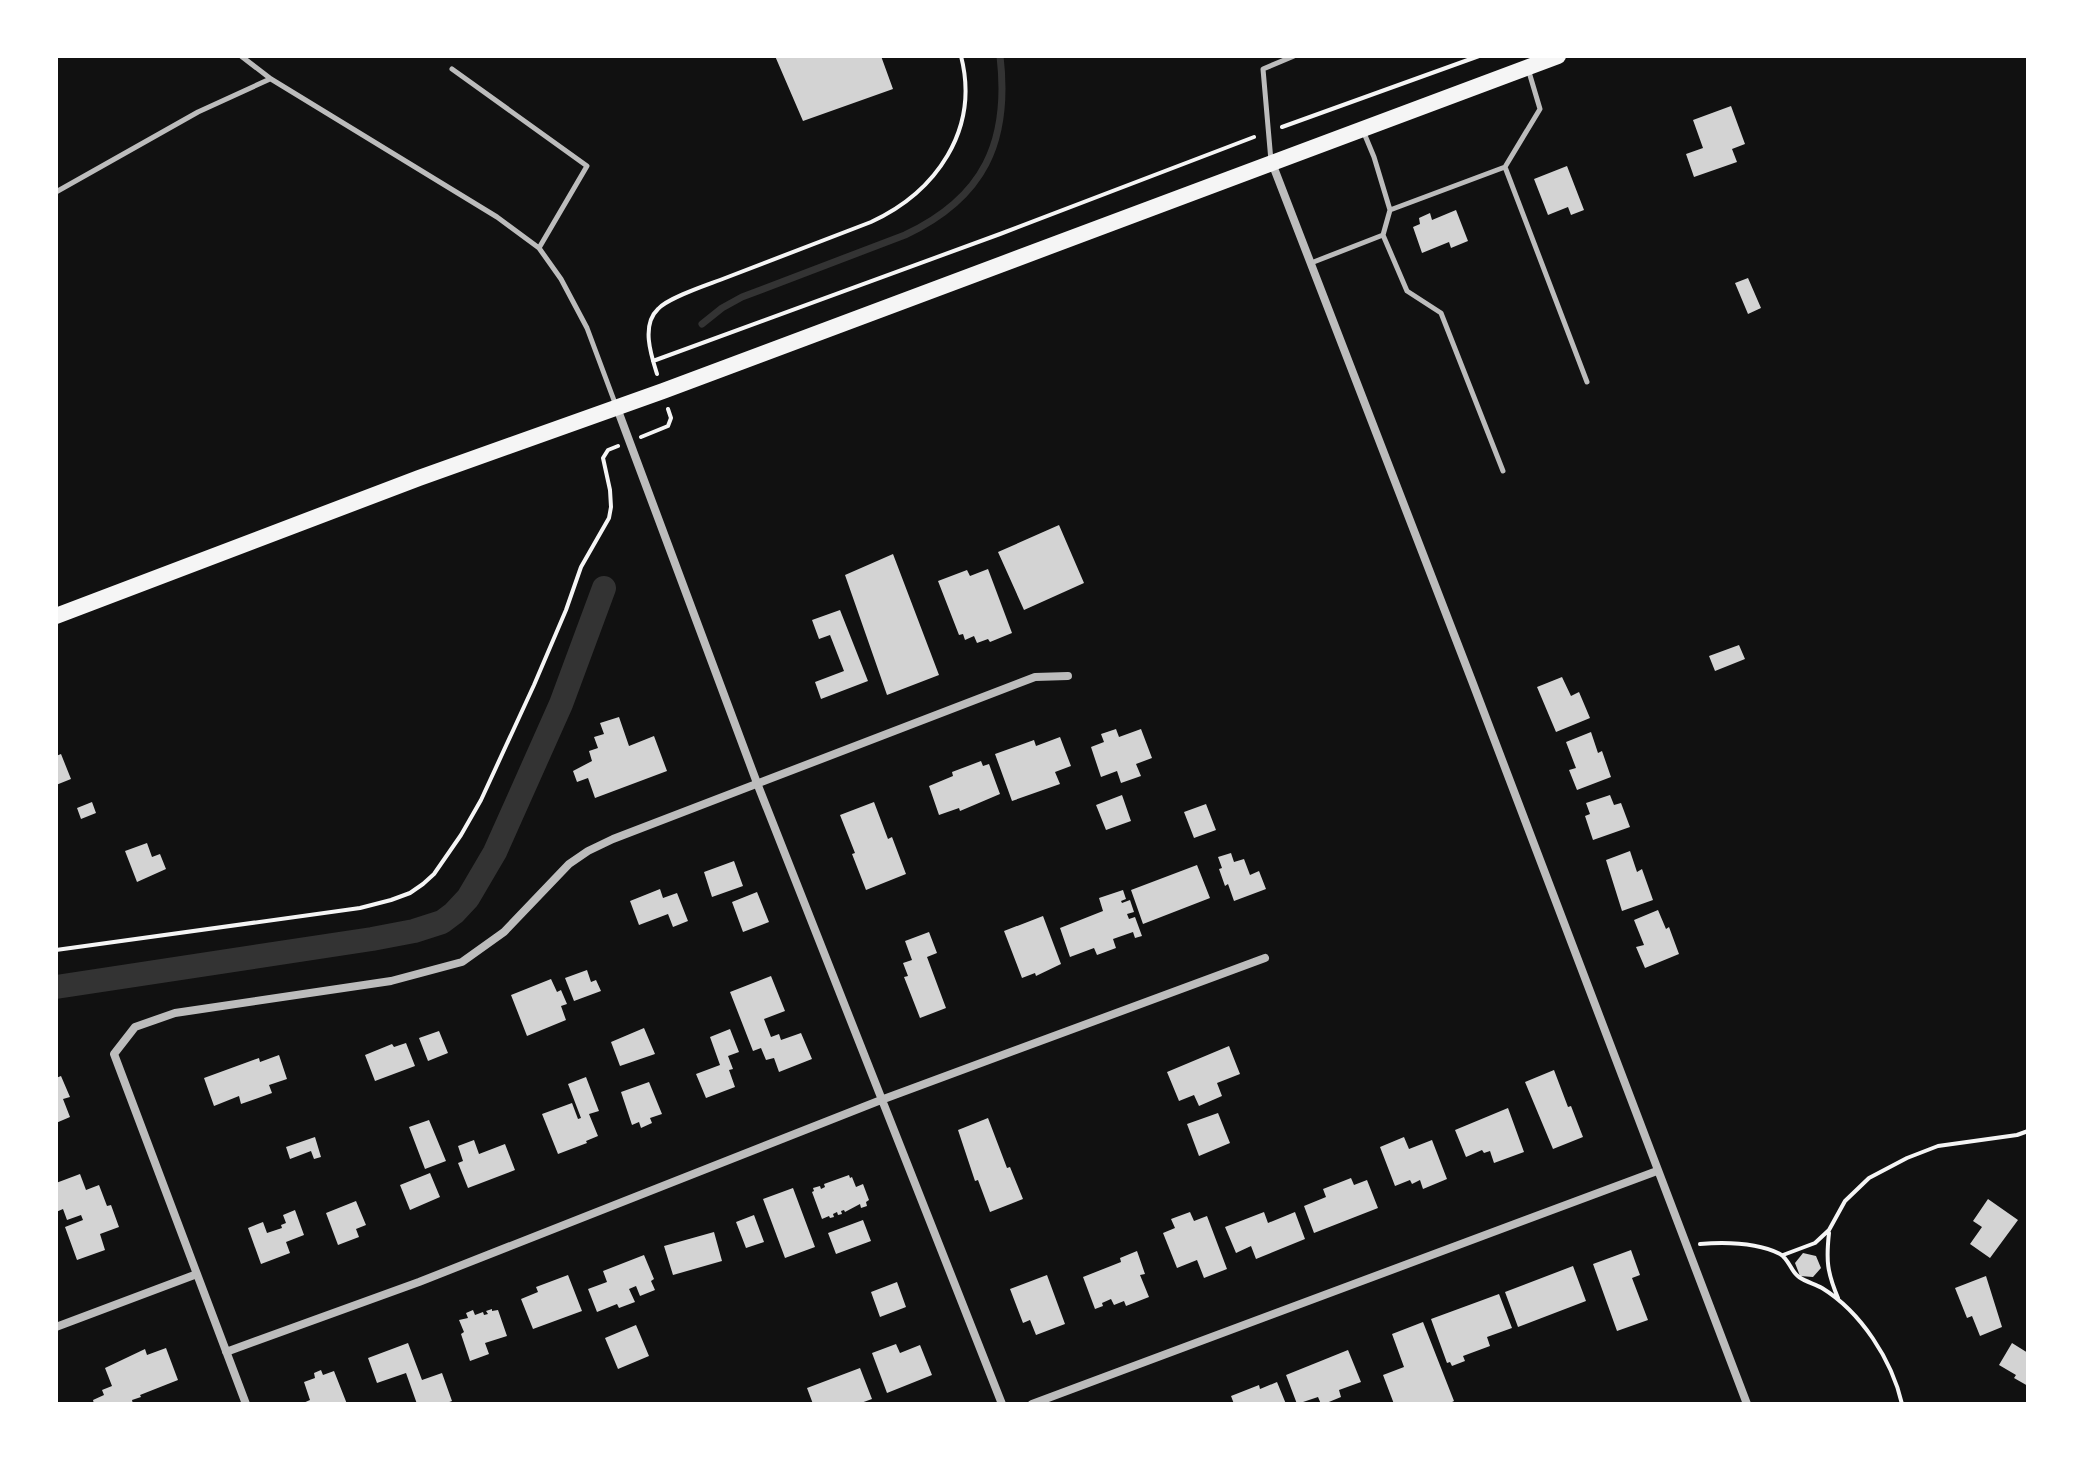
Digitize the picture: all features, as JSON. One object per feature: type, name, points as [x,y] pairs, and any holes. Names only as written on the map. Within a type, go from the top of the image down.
[{"type":"main road","points":[[56,616],[419,478],[617,408],[1558,56]]},
{"type":"street","points":[[1271,162],[1747,1404]]},
{"type":"street","points":[[617,408],[757,783],[1002,1404]]},
{"type":"street","points":[[246,1404],[114,1054],[135,1027],[175,1013],[391,981],[462,962],[504,932],[569,864],[613,839],[1035,677],[1068,676]]},
{"type":"street","points":[[226,1352],[419,1282],[881,1100],[1265,958]]},
{"type":"street","points":[[1032,1404],[1657,1171]]},
{"type":"street","points":[[56,1327],[197,1274]]},
{"type":"lane","points":[[241,56],[271,79],[497,217],[539,248],[561,279],[587,328],[617,408]]},
{"type":"lane","points":[[1271,162],[1263,69],[1294,56]]},
{"type":"lane","points":[[1390,210],[1505,167],[1540,109],[1527,67]]},
{"type":"lane","points":[[452,69],[587,166],[539,248]]},
{"type":"lane","points":[[56,192],[198,112],[271,79]]},
{"type":"lane","points":[[1362,128],[1390,210],[1383,235],[1407,291],[1441,313],[1503,471]]},
{"type":"lane","points":[[1505,167],[1587,382]]},
{"type":"lane","points":[[1311,263],[1383,235]]},
{"type":"path","points":[[961,56],[965,95],[961,122],[941,168],[924,187],[890,213],[871,222],[667,302],[657,309],[651,319],[649,331],[653,361],[1479,56]]},
{"type":"path","points":[[56,950],[360,908],[410,893],[434,874],[481,800],[534,685],[581,567],[609,518],[611,507],[603,458],[605,453]]},
{"type":"path","points":[[1685,1245],[1749,1245],[1783,1255],[1815,1243],[1829,1230],[1845,1201],[1869,1178],[1907,1158],[1938,1146],[2028,1131]]},
{"type":"path","points":[[1829,1230],[1826,1260],[1830,1281],[1839,1301]]},
{"type":"path","points":[[1783,1255],[1797,1276],[1821,1287],[1839,1301],[1871,1337],[1888,1365],[1902,1404]]},
{"type":"building","points":[[775,56],[881,56],[893,89],[803,121]]},
{"type":"building","points":[[1731,106],[1745,144],[1732,149],[1737,162],[1694,177],[1686,154],[1703,148],[1693,120]]},
{"type":"building","points":[[1567,166],[1584,210],[1571,215],[1568,207],[1548,215],[1534,179]]},
{"type":"building","points":[[1456,210],[1468,241],[1451,248],[1449,242],[1422,253],[1413,227],[1420,224],[1419,218],[1430,213],[1432,220]]},
{"type":"building","points":[[1748,278],[1761,308],[1748,314],[1735,283]]},
{"type":"building","points":[[1059,525],[1084,583],[1024,610],[998,552]]},
{"type":"building","points":[[893,554],[939,675],[887,695],[845,575]]},
{"type":"building","points":[[988,569],[1012,633],[990,642],[988,639],[977,643],[974,636],[965,640],[963,634],[959,635],[938,581],[967,570],[970,576]]},
{"type":"building","points":[[840,610],[868,681],[821,699],[815,682],[844,671],[830,635],[819,639],[812,620]]},
{"type":"building","points":[[1739,645],[1745,659],[1715,671],[1709,656]]},
{"type":"building","points":[[1562,677],[1571,696],[1579,692],[1590,718],[1556,732],[1537,687]]},
{"type":"building","points":[[619,717],[629,746],[654,736],[667,771],[595,798],[588,778],[577,782],[573,771],[592,761],[589,751],[598,748],[594,737],[604,734],[600,723]]},
{"type":"building","points":[[1116,729],[1119,737],[1141,729],[1152,758],[1136,764],[1141,776],[1121,783],[1117,771],[1101,777],[1091,747],[1104,742],[1101,734]]},
{"type":"building","points":[[1591,732],[1611,777],[1577,790],[1569,770],[1576,768],[1566,742]]},
{"type":"building","points":[[1060,737],[1071,766],[1055,772],[1060,784],[1012,801],[995,754],[1034,740],[1036,746]]},
{"type":"building","points":[[61,754],[71,779],[56,785],[56,756]]},
{"type":"building","points":[[981,761],[983,766],[989,764],[1000,794],[960,811],[959,808],[939,815],[929,786],[953,776],[952,772]]},
{"type":"building","points":[[1122,795],[1131,821],[1106,830],[1096,805]]},
{"type":"building","points":[[1610,795],[1614,805],[1621,803],[1630,827],[1593,840],[1585,816],[1590,814],[1586,803]]},
{"type":"building","points":[[92,802],[96,813],[81,819],[77,808]]},
{"type":"building","points":[[874,802],[906,874],[866,890],[840,815]]},
{"type":"building","points":[[1206,804],[1216,830],[1194,838],[1184,812]]},
{"type":"building","points":[[147,843],[152,857],[160,854],[166,869],[137,882],[125,851]]},
{"type":"building","points":[[1630,851],[1637,872],[1642,869],[1653,900],[1622,911],[1606,860]]},
{"type":"building","points":[[1231,853],[1234,862],[1244,859],[1250,875],[1259,871],[1266,889],[1234,901],[1228,884],[1225,886],[1218,857]]},
{"type":"building","points":[[734,861],[743,886],[712,897],[704,872]]},
{"type":"building","points":[[1197,865],[1210,898],[1143,924],[1131,890]]},
{"type":"building","points":[[660,889],[663,898],[677,893],[688,921],[673,927],[668,914],[639,925],[630,901]]},
{"type":"building","points":[[1123,890],[1126,899],[1121,901],[1130,900],[1134,912],[1127,914],[1129,919],[1135,917],[1142,936],[1135,938],[1133,932],[1113,939],[1116,948],[1097,955],[1094,948],[1070,957],[1060,928],[1103,911],[1099,898]]},
{"type":"building","points":[[757,892],[769,922],[743,932],[732,902]]},
{"type":"building","points":[[1658,910],[1666,929],[1669,927],[1679,954],[1645,968],[1636,947],[1644,945],[1634,920]]},
{"type":"building","points":[[1043,916],[1061,964],[1036,976],[1035,973],[1022,978],[1004,931]]},
{"type":"building","points":[[929,932],[937,953],[927,957],[946,1008],[920,1018],[904,977],[908,976],[903,963],[912,960],[905,941]]},
{"type":"building","points":[[587,970],[591,982],[596,980],[601,991],[574,1001],[565,978]]},
{"type":"building","points":[[771,976],[785,1011],[764,1019],[771,1037],[779,1034],[781,1040],[801,1033],[812,1059],[779,1072],[774,1058],[766,1060],[761,1048],[753,1051],[730,992]]},
{"type":"building","points":[[551,979],[557,992],[561,990],[567,1004],[561,1006],[566,1020],[527,1036],[511,995]]},
{"type":"building","points":[[644,1028],[655,1054],[620,1066],[611,1042]]},
{"type":"building","points":[[730,1029],[739,1052],[728,1056],[735,1087],[706,1098],[696,1074],[720,1065],[710,1037]]},
{"type":"building","points":[[439,1031],[448,1053],[428,1061],[419,1038]]},
{"type":"building","points":[[406,1043],[415,1066],[375,1081],[365,1055],[392,1044],[394,1047]]},
{"type":"building","points":[[1229,1046],[1240,1074],[1217,1083],[1222,1096],[1199,1106],[1194,1095],[1179,1101],[1167,1072]]},
{"type":"building","points":[[279,1055],[287,1079],[269,1085],[272,1093],[241,1104],[239,1096],[214,1106],[204,1078],[259,1058],[260,1062]]},
{"type":"building","points":[[1554,1070],[1583,1137],[1553,1149],[1525,1082]]},
{"type":"building","points":[[61,1076],[70,1097],[63,1099],[70,1117],[56,1123],[56,1078]]},
{"type":"building","points":[[586,1077],[599,1111],[589,1114],[598,1136],[558,1154],[542,1114],[572,1103],[578,1119],[581,1118],[568,1084]]},
{"type":"building","points":[[649,1082],[662,1114],[650,1118],[652,1123],[641,1128],[639,1122],[632,1125],[621,1092]]},
{"type":"building","points":[[1508,1108],[1524,1152],[1494,1163],[1490,1151],[1484,1153],[1482,1150],[1466,1157],[1455,1130]]},
{"type":"building","points":[[1218,1113],[1230,1143],[1199,1156],[1187,1124]]},
{"type":"building","points":[[988,1118],[1023,1199],[990,1212],[978,1180],[975,1181],[958,1130]]},
{"type":"building","points":[[429,1120],[446,1161],[425,1169],[409,1127]]},
{"type":"building","points":[[315,1137],[321,1157],[314,1159],[311,1151],[290,1159],[286,1147]]},
{"type":"building","points":[[1404,1137],[1409,1149],[1432,1140],[1447,1179],[1423,1189],[1420,1180],[1395,1186],[1380,1147]]},
{"type":"building","points":[[474,1140],[479,1154],[505,1144],[515,1170],[468,1188],[458,1163],[463,1161],[458,1146]]},
{"type":"building","points":[[430,1173],[440,1197],[410,1210],[400,1185]]},
{"type":"building","points":[[80,1174],[86,1190],[99,1185],[119,1227],[100,1234],[105,1250],[77,1260],[65,1227],[83,1220],[81,1215],[67,1220],[63,1209],[56,1212],[56,1183]]},
{"type":"building","points":[[849,1175],[856,1187],[863,1184],[869,1200],[867,1206],[861,1208],[860,1204],[841,1211],[842,1214],[838,1215],[837,1212],[833,1214],[834,1217],[822,1219],[813,1188],[820,1186],[821,1189],[825,1187],[824,1184]]},
{"type":"building","points":[[1351,1178],[1354,1185],[1367,1180],[1378,1208],[1314,1233],[1304,1206],[1326,1197],[1323,1189]]},
{"type":"building","points":[[793,1188],[815,1247],[785,1258],[763,1199]]},
{"type":"building","points":[[1988,1199],[2018,1220],[1990,1258],[1970,1244],[1982,1227],[1973,1221]]},
{"type":"building","points":[[356,1201],[366,1225],[356,1229],[359,1237],[338,1245],[326,1213]]},
{"type":"building","points":[[295,1210],[304,1235],[286,1242],[290,1253],[261,1264],[248,1228],[263,1222],[267,1233],[282,1228],[281,1225],[286,1223],[283,1215]]},
{"type":"building","points":[[1190,1212],[1194,1221],[1207,1216],[1227,1269],[1204,1278],[1197,1260],[1177,1268],[1163,1233],[1175,1228],[1171,1219]]},
{"type":"building","points":[[1264,1212],[1268,1223],[1295,1212],[1305,1239],[1256,1259],[1251,1246],[1236,1253],[1225,1227]]},
{"type":"building","points":[[754,1215],[764,1242],[746,1248],[736,1222]]},
{"type":"building","points":[[863,1220],[871,1241],[836,1254],[828,1233]]},
{"type":"building","points":[[714,1232],[722,1261],[673,1275],[664,1246]]},
{"type":"building","points":[[1631,1250],[1640,1275],[1632,1278],[1648,1320],[1617,1331],[1593,1264]]},
{"type":"building","points":[[1137,1251],[1145,1274],[1140,1275],[1149,1297],[1126,1306],[1124,1301],[1114,1305],[1111,1299],[1095,1309],[1083,1277],[1121,1262],[1120,1258]]},
{"type":"building","points":[[1803,1253],[1816,1256],[1821,1268],[1813,1277],[1800,1276],[1795,1263]]},
{"type":"building","points":[[644,1255],[655,1290],[640,1296],[636,1286],[629,1289],[635,1302],[619,1308],[617,1304],[597,1312],[588,1289],[607,1282],[603,1271]]},
{"type":"building","points":[[1573,1266],[1586,1301],[1518,1327],[1505,1292]]},
{"type":"building","points":[[568,1275],[582,1311],[533,1329],[521,1299],[538,1292],[536,1287]]},
{"type":"building","points":[[1047,1275],[1065,1324],[1036,1335],[1030,1320],[1023,1323],[1010,1289]]},
{"type":"building","points":[[1986,1276],[2002,1327],[1980,1336],[1972,1316],[1967,1318],[1955,1288]]},
{"type":"building","points":[[897,1282],[906,1307],[880,1317],[871,1292]]},
{"type":"building","points":[[1499,1294],[1512,1328],[1487,1337],[1490,1346],[1463,1356],[1465,1361],[1452,1366],[1450,1362],[1447,1363],[1431,1319]]},
{"type":"building","points":[[492,1309],[498,1310],[507,1336],[485,1343],[489,1354],[470,1361],[459,1320],[468,1318],[466,1313],[473,1310],[475,1315],[483,1312],[484,1315]]},
{"type":"building","points":[[1423,1322],[1454,1401],[1448,1404],[1394,1404],[1383,1375],[1404,1367],[1392,1334]]},
{"type":"building","points":[[636,1325],[649,1356],[618,1369],[605,1338]]},
{"type":"building","points":[[408,1343],[422,1380],[442,1373],[452,1401],[417,1404],[406,1373],[377,1383],[368,1358]]},
{"type":"building","points":[[2012,1343],[2028,1353],[2028,1386],[1999,1365]]},
{"type":"building","points":[[896,1344],[900,1353],[920,1345],[932,1375],[887,1393],[872,1353]]},
{"type":"building","points":[[166,1348],[178,1380],[140,1395],[132,1400],[133,1404],[94,1404],[93,1400],[104,1395],[102,1390],[112,1386],[105,1368],[145,1349],[147,1355]]},
{"type":"building","points":[[1348,1350],[1361,1382],[1339,1390],[1341,1397],[1324,1404],[1318,1397],[1297,1404],[1286,1375]]},
{"type":"building","points":[[860,1368],[872,1399],[858,1404],[813,1404],[807,1388]]},
{"type":"building","points":[[321,1370],[323,1375],[334,1371],[347,1404],[301,1404],[310,1400],[304,1382],[315,1378],[314,1373]]},
{"type":"building","points":[[1277,1382],[1286,1404],[1234,1404],[1231,1396]]},
{"type":"waterway","points":[[702,324],[742,297],[905,235],[955,204],[986,164],[995,141],[1002,87],[1000,56]]},
{"type":"waterway","points":[[56,987],[372,939],[442,922],[468,898],[495,852],[561,704],[604,588]]}]
